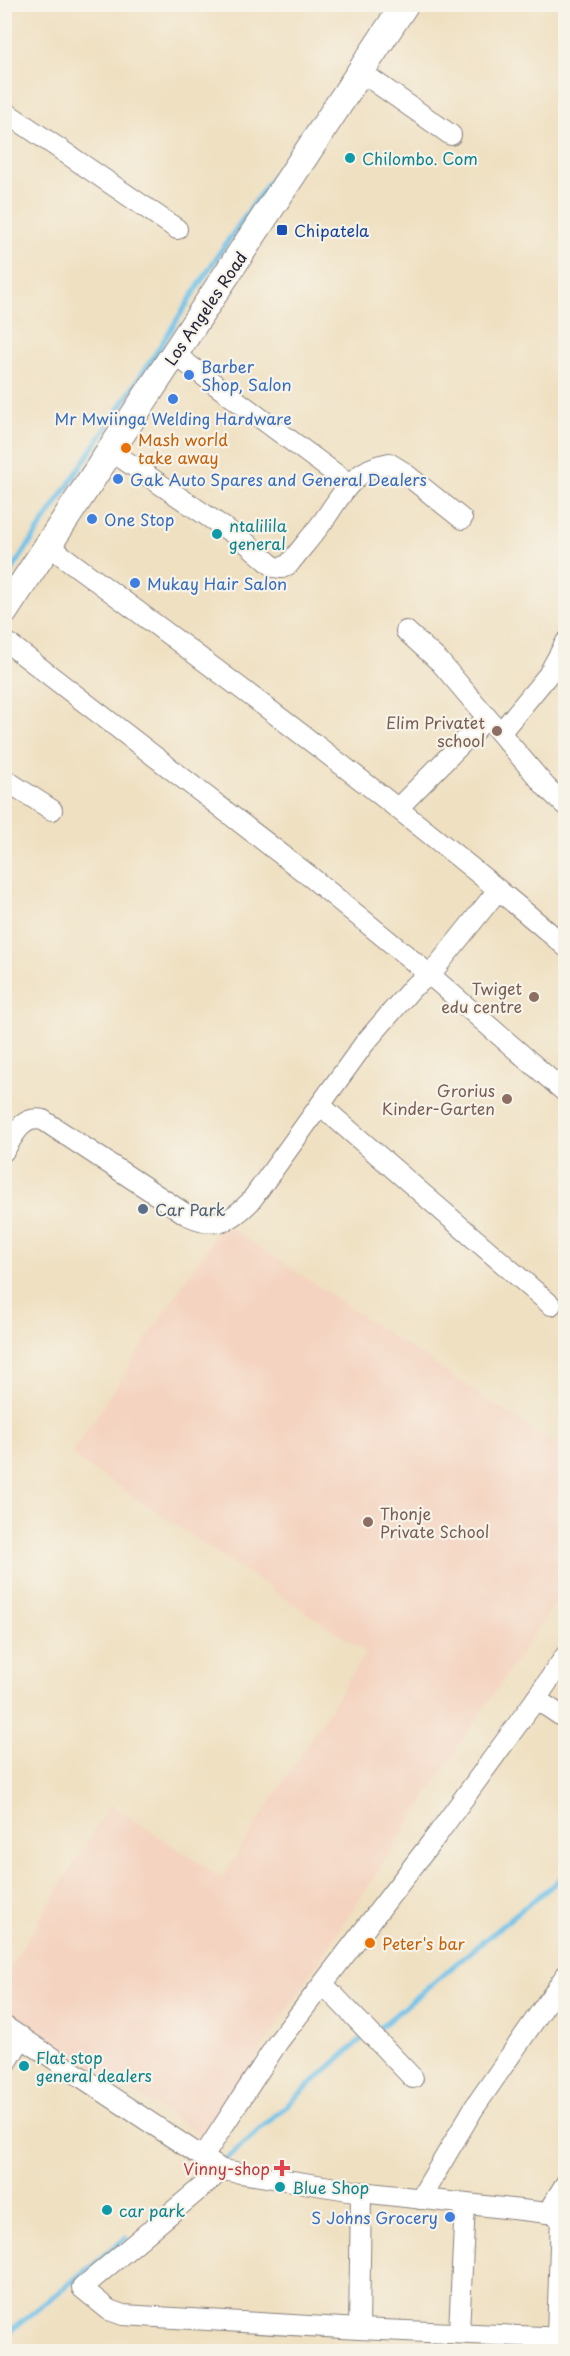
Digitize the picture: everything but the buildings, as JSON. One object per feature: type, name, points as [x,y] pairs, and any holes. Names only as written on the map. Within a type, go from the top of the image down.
[{"type":"main road","name":"Los Angeles Road","points":[[4,612],[405,4]]},
{"type":"street","points":[[361,72],[451,135]]},
{"type":"street","points":[[4,111],[177,229]]},
{"type":"street","points":[[174,354],[348,483]]},
{"type":"street","points":[[111,451],[244,541],[274,567],[282,568],[289,564],[348,483],[375,465],[389,463],[402,471],[462,519]]},
{"type":"street","points":[[49,546],[398,808],[566,947]]},
{"type":"street","points":[[406,631],[440,662],[546,787],[566,806]]},
{"type":"street","points":[[4,640],[312,878],[430,975],[566,1093]]},
{"type":"street","points":[[501,732],[561,666],[566,642]]},
{"type":"street","points":[[398,808],[487,718]]},
{"type":"street","points":[[4,779],[52,810]]},
{"type":"street","points":[[4,1151],[27,1120],[35,1118],[43,1120],[201,1222],[214,1224],[237,1215],[250,1202],[364,1044],[413,987],[430,975],[498,890]]},
{"type":"street","points":[[320,1105],[551,1305]]},
{"type":"street","points":[[203,2157],[272,2050],[437,1835],[536,1700],[566,1655]]},
{"type":"street","points":[[536,1700],[566,1719]]},
{"type":"street","points":[[420,2199],[474,2108],[566,1975]]},
{"type":"street","points":[[323,1984],[413,2078]]},
{"type":"street","points":[[4,2025],[222,2170],[361,2192],[558,2214]]},
{"type":"street","points":[[4,2067],[22,2037]]},
{"type":"street","points":[[222,2170],[82,2288],[110,2310],[123,2314],[358,2329],[561,2338],[558,2214],[566,2183]]},
{"type":"street","points":[[358,2329],[361,2192]]},
{"type":"street","points":[[459,2332],[465,2204]]},
{"type":"shaded area","points":[[223,1223],[565,1451],[565,1588],[480,1714],[204,2138],[5,2009],[4,1978],[110,1804],[222,1878],[366,1652],[71,1455]]},
{"type":"waterway","points":[[4,582],[218,255],[313,119]]},
{"type":"waterway","points":[[377,2030],[566,1875]]},
{"type":"waterway","points":[[223,2162],[359,2041],[368,2036]]},
{"type":"waterway","points":[[4,2336],[126,2238]]},
{"type":"waterway","points":[[4,2341],[10,2352]]},
{"type":"place","name":"Chilombo. Com","points":[[350,158]]},
{"type":"place","name":"Chipatela","points":[[282,230]]},
{"type":"place","name":"Barber Shop, Salon","points":[[189,375]]},
{"type":"place","name":"Mr Mwiinga Welding Hardware","points":[[173,399]]},
{"type":"place","name":"Mash world take away","points":[[126,448]]},
{"type":"place","name":"Gak Auto Spares and General Dealers","points":[[118,479]]},
{"type":"place","name":"One Stop","points":[[92,519]]},
{"type":"place","name":"ntalilila general","points":[[217,534]]},
{"type":"place","name":"Mukay Hair Salon","points":[[135,583]]},
{"type":"place","name":"Elim Privatet school","points":[[497,731]]},
{"type":"place","name":"Twiget edu centre","points":[[534,997]]},
{"type":"place","name":"Grorius Kinder-Garten","points":[[507,1099]]},
{"type":"place","name":"Car Park","points":[[143,1209]]},
{"type":"place","name":"Thonje Private School","points":[[368,1522]]},
{"type":"place","name":"Peter's bar","points":[[370,1943]]},
{"type":"place","name":"Flat stop general dealers","points":[[24,2066]]},
{"type":"place","name":"Vinny-shop","points":[[282,2168]]},
{"type":"place","name":"Blue Shop","points":[[280,2187]]},
{"type":"place","name":"car park","points":[[107,2210]]},
{"type":"place","name":"S Johns Grocery","points":[[450,2217]]}]
